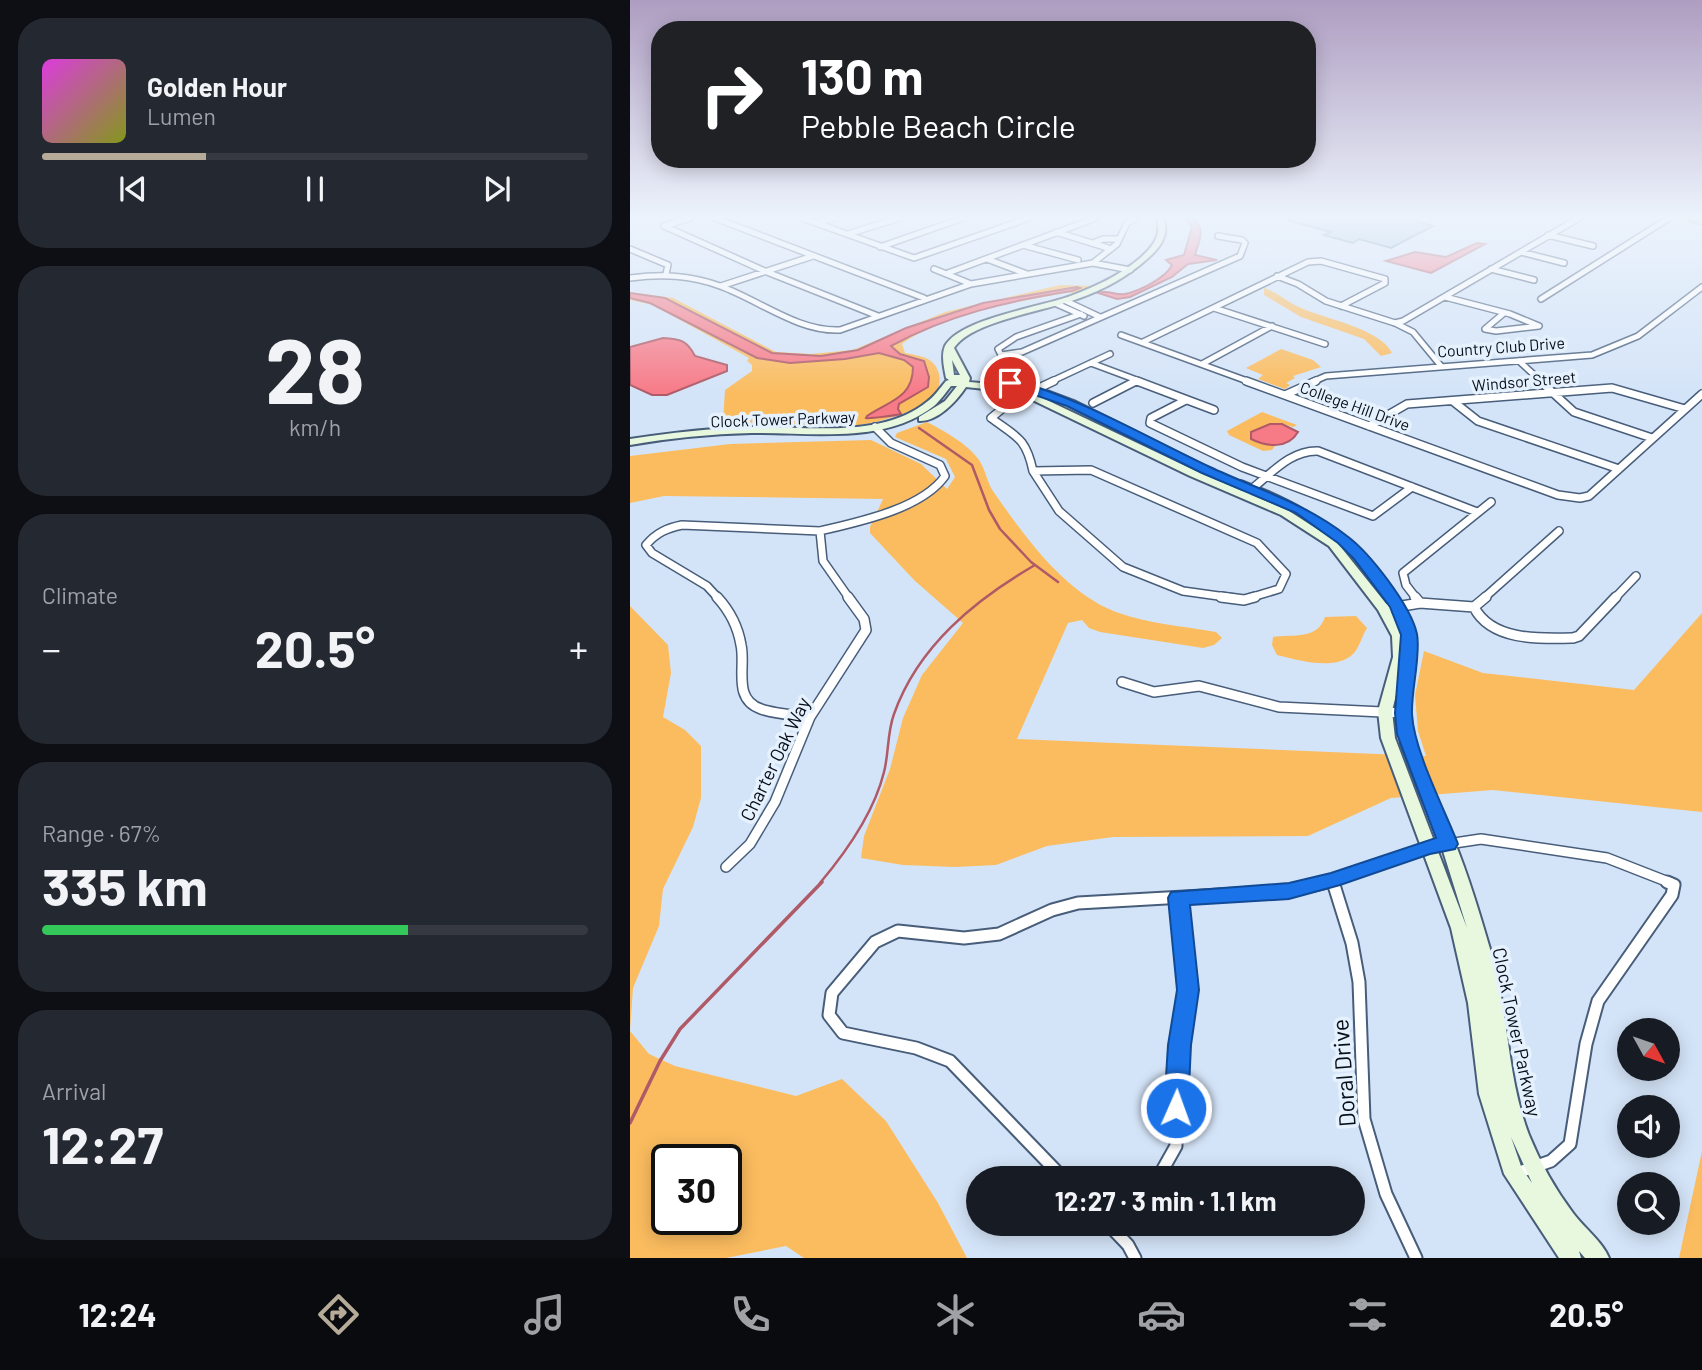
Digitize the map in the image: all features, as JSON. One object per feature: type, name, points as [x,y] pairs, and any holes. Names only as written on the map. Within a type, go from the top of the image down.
[{"type":"street","points":[[678,277],[721,286],[820,331],[840,330],[971,284],[1016,277]]},
{"type":"street","points":[[721,286],[752,277]]},
{"type":"street","points":[[779,277],[878,316]]},
{"type":"street","points":[[868,277],[925,298]]},
{"type":"street","points":[[956,277],[971,284]]},
{"type":"street","points":[[957,381],[947,360],[949,347],[967,331],[986,323],[1062,302],[1116,277]]},
{"type":"street","points":[[1082,314],[1070,321],[1011,340],[998,349],[1001,355],[1022,352],[1192,277]]},
{"type":"street","points":[[1143,342],[1277,277]]},
{"type":"street","points":[[1280,277],[1326,301],[1395,323],[1413,332],[1441,366]]},
{"type":"street","points":[[1341,306],[1385,283],[1385,279],[1377,277]]},
{"type":"street","points":[[1395,323],[1481,277]]},
{"type":"street","points":[[1521,277],[1534,280]]},
{"type":"street","points":[[1541,299],[1576,277]]},
{"type":"street","name":"Country Club Drive","points":[[1285,395],[1326,376],[1592,355],[1636,340],[1702,287]]},
{"type":"street","points":[[1445,297],[1504,313],[1539,326],[1496,331],[1484,328],[1504,313]]},
{"type":"street","points":[[1062,302],[1100,317]]},
{"type":"street","points":[[1062,302],[1093,320]]},
{"type":"street","points":[[1214,307],[1325,344]]},
{"type":"street","points":[[1202,364],[1272,326]]},
{"type":"street","name":"College Hill Drive","points":[[1121,335],[1558,495],[1580,498],[1589,496],[1619,469]]},
{"type":"street","points":[[949,347],[957,381]]},
{"type":"street","points":[[1033,471],[1091,470],[1257,543],[1286,574],[1279,589],[1244,600],[1184,591],[1123,567],[1059,511],[1033,471],[1028,449],[1020,439],[990,418],[1013,400],[1110,354]]},
{"type":"street","points":[[1519,360],[1574,412],[1652,438]]},
{"type":"street","points":[[1091,363],[1214,410]]},
{"type":"street","name":"Clock Tower Parkway","points":[[630,442],[699,436],[847,437],[910,424],[942,408],[957,381],[1031,392],[1182,469],[1249,491],[1333,544],[1391,607],[1409,635],[1403,713],[1405,734],[1448,844],[1492,993],[1510,1107],[1534,1167],[1558,1209],[1599,1258]]},
{"type":"street","points":[[1093,403],[1136,381]]},
{"type":"street","name":"Windsor Street","points":[[1369,426],[1407,404],[1612,388],[1685,409]]},
{"type":"street","points":[[1454,402],[1478,421],[1619,469],[1702,394]]},
{"type":"street","points":[[1186,400],[1151,418],[1150,423],[1215,455],[1373,516],[1412,487]]},
{"type":"street","points":[[810,717],[760,709],[746,699],[741,682],[742,648],[729,610],[707,586],[652,553],[646,545],[653,535],[682,524],[820,531],[853,524],[926,495],[940,486],[945,473],[941,466],[900,449],[877,429]]},
{"type":"street","name":"Clock Tower Parkway","points":[[630,449],[699,436]]},
{"type":"street","points":[[1249,491],[1269,476],[1284,459],[1298,451],[1308,450],[1318,451],[1477,512]]},
{"type":"street","points":[[1420,603],[1406,585],[1403,573],[1491,502]]},
{"type":"street","name":"Charter Oak Way","points":[[726,867],[750,844],[775,802],[810,717],[866,630],[864,619],[823,561],[820,531]]},
{"type":"street","points":[[1391,607],[1420,603],[1474,607],[1559,531]]},
{"type":"street","points":[[1474,607],[1482,621],[1498,631],[1573,638],[1580,636],[1636,576]]},
{"type":"street","name":"Clock Tower Parkway","points":[[1391,607],[1398,636],[1399,657],[1385,711],[1388,738],[1459,928],[1478,1003],[1488,1094],[1514,1174],[1572,1258]]},
{"type":"street","points":[[1122,682],[1154,692],[1199,686],[1279,707],[1403,713]]},
{"type":"street","points":[[1051,1166],[950,1061],[916,1048],[842,1033],[829,1015],[832,993],[875,942],[898,931],[964,938],[999,934],[1052,910],[1078,903],[1289,891],[1333,880],[1428,847],[1481,839],[1607,858],[1655,875],[1674,885],[1672,895],[1598,1001],[1586,1044],[1570,1144],[1551,1161],[1514,1174]]},
{"type":"street","name":"Doral Drive","points":[[1333,880],[1352,943],[1359,982],[1364,1119],[1386,1194],[1416,1258]]},
{"type":"street","points":[[1165,1166],[1176,1146],[1176,1088],[1188,990],[1179,898]]},
{"type":"street","points":[[1120,1236],[1135,1258]]},
{"type":"shaded area","points":[[1161,277],[1172,277],[1130,297],[1117,299],[1098,293],[1121,294]]},
{"type":"shaded area","points":[[1060,285],[1095,286],[1075,294],[1068,292],[961,316],[921,332],[902,344],[905,353],[926,358],[937,368],[939,384],[936,392],[922,405],[902,414],[869,423],[841,426],[766,422],[728,425],[723,422],[725,390],[752,371],[752,365],[747,361],[749,358],[653,305],[630,300],[630,292],[673,298],[776,352],[811,354],[853,350],[945,312]]},
{"type":"shaded area","points":[[1080,288],[1025,299],[956,318],[891,346],[900,354],[924,361],[929,377],[928,387],[899,404],[901,414],[868,418],[867,416],[898,398],[909,386],[913,367],[904,360],[879,353],[845,359],[790,363],[757,358],[650,303],[630,298],[630,293],[665,298],[772,353],[821,356],[858,350],[906,328],[983,303]]},
{"type":"shaded area","points":[[1264,288],[1299,307],[1376,337],[1386,344],[1392,353],[1381,356],[1364,339],[1301,317],[1264,295]]},
{"type":"shaded area","points":[[663,338],[682,341],[695,356],[727,365],[727,371],[667,395],[652,395],[630,385],[630,347]]},
{"type":"shaded area","points":[[1281,349],[1313,360],[1321,367],[1293,376],[1295,378],[1286,383],[1290,385],[1285,389],[1258,379],[1263,375],[1246,368]]},
{"type":"shaded area","points":[[1262,412],[1297,425],[1293,427],[1283,424],[1251,432],[1251,439],[1275,446],[1272,450],[1263,451],[1229,435],[1227,431]]},
{"type":"shaded area","points":[[927,422],[955,438],[974,454],[992,490],[1033,545],[1080,591],[1097,603],[1128,616],[1216,632],[1222,638],[1214,645],[1203,648],[1100,632],[1089,628],[1082,620],[1068,623],[1017,739],[1426,756],[1418,731],[1415,695],[1424,651],[1483,673],[1634,690],[1702,613],[1702,812],[1493,790],[1391,798],[1308,836],[1113,837],[1047,846],[996,865],[903,865],[861,858],[864,836],[890,769],[903,718],[922,675],[963,623],[914,580],[870,533],[870,527],[883,499],[664,496],[630,503],[630,456],[730,444],[871,440],[921,464],[947,489],[955,477],[946,459],[895,437],[897,433]]},
{"type":"shaded area","points":[[1270,424],[1282,424],[1298,432],[1294,438],[1277,445],[1251,439],[1251,432]]},
{"type":"shaded area","points":[[630,606],[668,645],[671,673],[663,717],[685,730],[701,746],[701,798],[693,827],[663,889],[659,926],[633,988],[630,1031]]},
{"type":"shaded area","points":[[1356,616],[1367,628],[1354,653],[1346,659],[1317,663],[1295,659],[1277,655],[1272,645],[1273,637],[1311,633],[1325,617]]},
{"type":"shaded area","points":[[630,1031],[649,1054],[675,1066],[796,1096],[842,1079],[886,1121],[938,1203],[967,1258],[804,1258],[786,1246],[726,1258],[630,1258]]},
{"type":"shaded area","points":[[1702,1151],[1702,1258],[1679,1258]]},
{"type":"waterway","points":[[919,428],[972,465],[989,510],[1000,529],[1031,562],[1058,582]]},
{"type":"waterway","points":[[820,883],[849,845],[874,802],[884,772],[894,714],[918,667],[933,646],[970,610],[1035,565]]},
{"type":"waterway","points":[[630,1123],[660,1061],[680,1029],[822,882]]},
{"type":"route","points":[[1010,383],[1071,403],[1157,447],[1301,510],[1343,540],[1360,556],[1397,606],[1409,635],[1410,651],[1403,713],[1405,734],[1448,844],[1428,847],[1333,880],[1289,891],[1179,898],[1188,990],[1180,1045],[1176,1108]]}]
